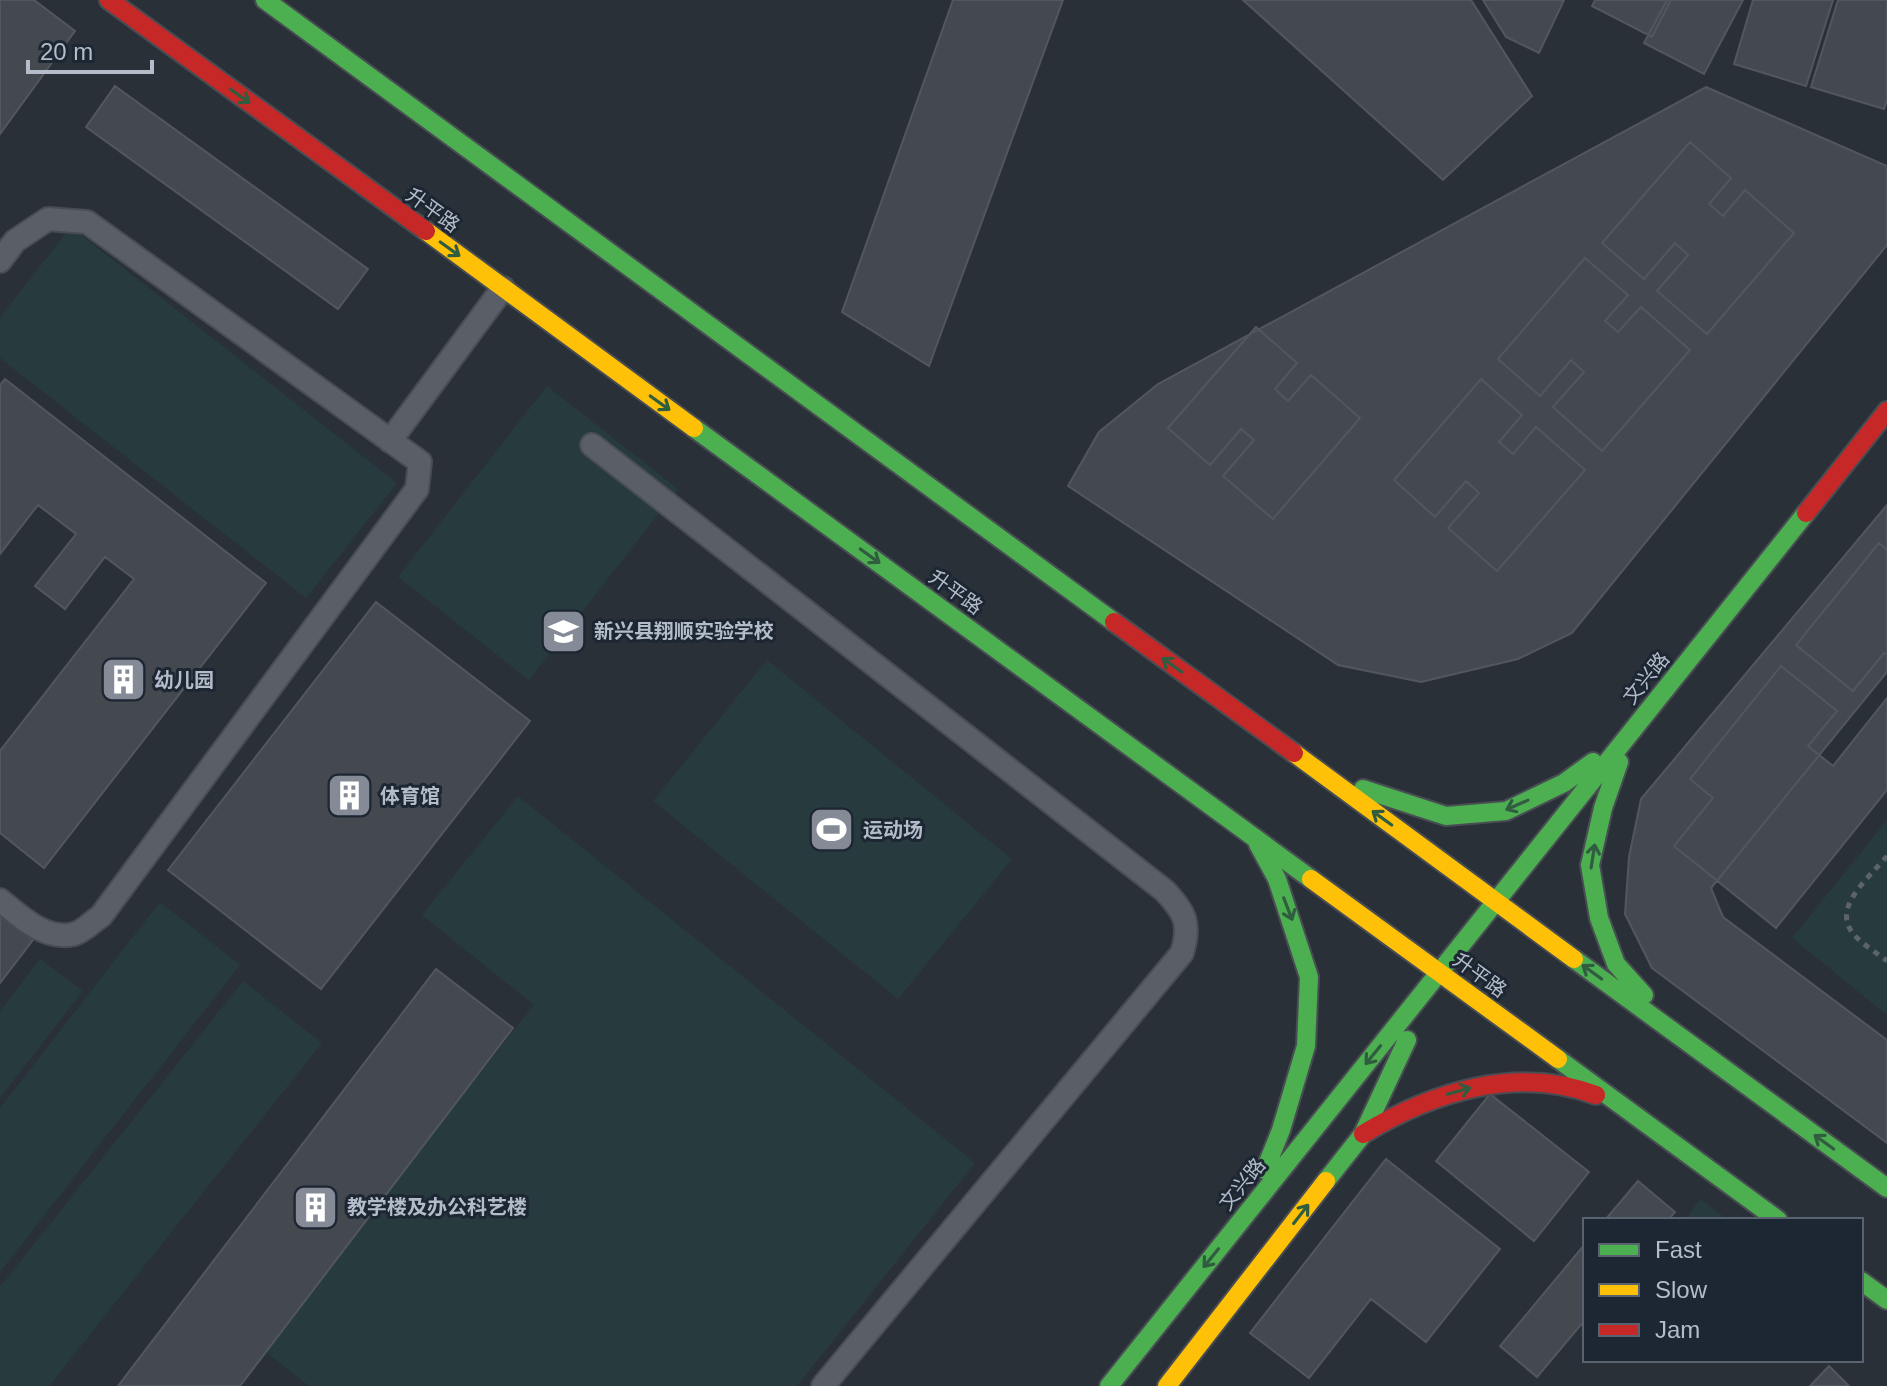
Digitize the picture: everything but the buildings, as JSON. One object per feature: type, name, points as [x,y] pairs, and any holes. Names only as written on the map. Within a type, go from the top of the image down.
[{"type":"street","name":"升平路","points":[[109,0],[1775,1218]]},
{"type":"street","points":[[265,0],[1887,1188]]},
{"type":"street","name":"文兴路","points":[[1109,1386],[1887,411]]},
{"type":"street","points":[[1325,777],[1446,816],[1506,811],[1564,783],[1629,734]]},
{"type":"street","points":[[1629,734],[1603,808],[1590,865],[1599,918],[1616,964],[1687,1042]]},
{"type":"street","points":[[1248,1212],[1281,1130],[1306,1046],[1309,977],[1277,879],[1255,838]]},
{"type":"street","name":"文兴路","points":[[1167,1386],[1363,1134],[1439,972]]},
{"type":"street","points":[[1363,1134],[1403,1110],[1484,1084],[1562,1084],[1616,1102]]},
{"type":"street","points":[[1863,1282],[1887,1300]]},
{"type":"lane","points":[[0,261],[15,241],[48,219],[87,222],[420,462],[417,489],[101,916],[76,934],[54,934],[34,927],[0,900]]},
{"type":"lane","points":[[390,441],[503,288]]},
{"type":"lane","points":[[592,445],[1152,881],[1183,911],[1188,934],[1182,953],[823,1386]]},
{"type":"path","points":[[1887,856],[1847,905],[1846,919],[1852,932],[1887,961]]},
{"type":"green space","points":[[71,227],[397,483],[306,598],[0,358],[0,317]]},
{"type":"green space","points":[[547,386],[678,489],[529,680],[398,577]]},
{"type":"green space","name":"运动场","points":[[767,660],[1012,859],[898,999],[653,801]]},
{"type":"green space","points":[[518,796],[975,1163],[797,1386],[309,1386],[261,1348],[534,1005],[422,915]]},
{"type":"green space","points":[[1887,820],[1887,1015],[1792,938]]},
{"type":"green space","points":[[160,902],[240,965],[0,1272],[0,1108]]},
{"type":"green space","points":[[40,959],[83,991],[0,1098],[0,1011]]},
{"type":"green space","points":[[243,981],[322,1043],[49,1386],[0,1386],[0,1287]]},
{"type":"green space","points":[[1700,1199],[1725,1218],[1686,1218]]},
{"type":"traffic: fast","points":[[265,0],[1114,622]]},
{"type":"traffic: fast","points":[[694,428],[1311,879]]},
{"type":"traffic: fast","points":[[1109,1386],[1806,513]]},
{"type":"traffic: fast","points":[[1363,789],[1446,816],[1506,811],[1564,783],[1593,762]]},
{"type":"traffic: fast","points":[[1619,762],[1603,808],[1590,865],[1599,918],[1616,964],[1644,995]]},
{"type":"traffic: fast","points":[[1258,844],[1277,879],[1309,977],[1306,1046],[1281,1130],[1265,1170]]},
{"type":"traffic: fast","points":[[1574,959],[1887,1188]]},
{"type":"traffic: fast","points":[[1326,1181],[1363,1134],[1407,1040]]},
{"type":"traffic: fast","points":[[1558,1059],[1775,1218]]},
{"type":"traffic: fast","points":[[1863,1282],[1887,1300]]},
{"type":"traffic: slow","points":[[426,231],[694,428]]},
{"type":"traffic: slow","points":[[1294,753],[1574,959]]},
{"type":"traffic: slow","points":[[1311,879],[1558,1059]]},
{"type":"traffic: slow","points":[[1167,1386],[1326,1181]]},
{"type":"traffic: jam","points":[[109,0],[426,231]]},
{"type":"traffic: jam","points":[[1806,513],[1887,411]]},
{"type":"traffic: jam","points":[[1114,622],[1294,753]]},
{"type":"traffic: jam","points":[[1363,1134],[1417,1106],[1476,1088],[1506,1083],[1536,1083],[1566,1086],[1596,1095]]},
{"type":"place","name":"新兴县翔顺实验学校","points":[[563,631]]},
{"type":"place","name":"幼儿园","points":[[123,680]]},
{"type":"place","name":"体育馆","points":[[349,796]]},
{"type":"place","name":"运动场","points":[[832,830]]},
{"type":"place","name":"教学楼及办公科艺楼","points":[[316,1207]]}]
